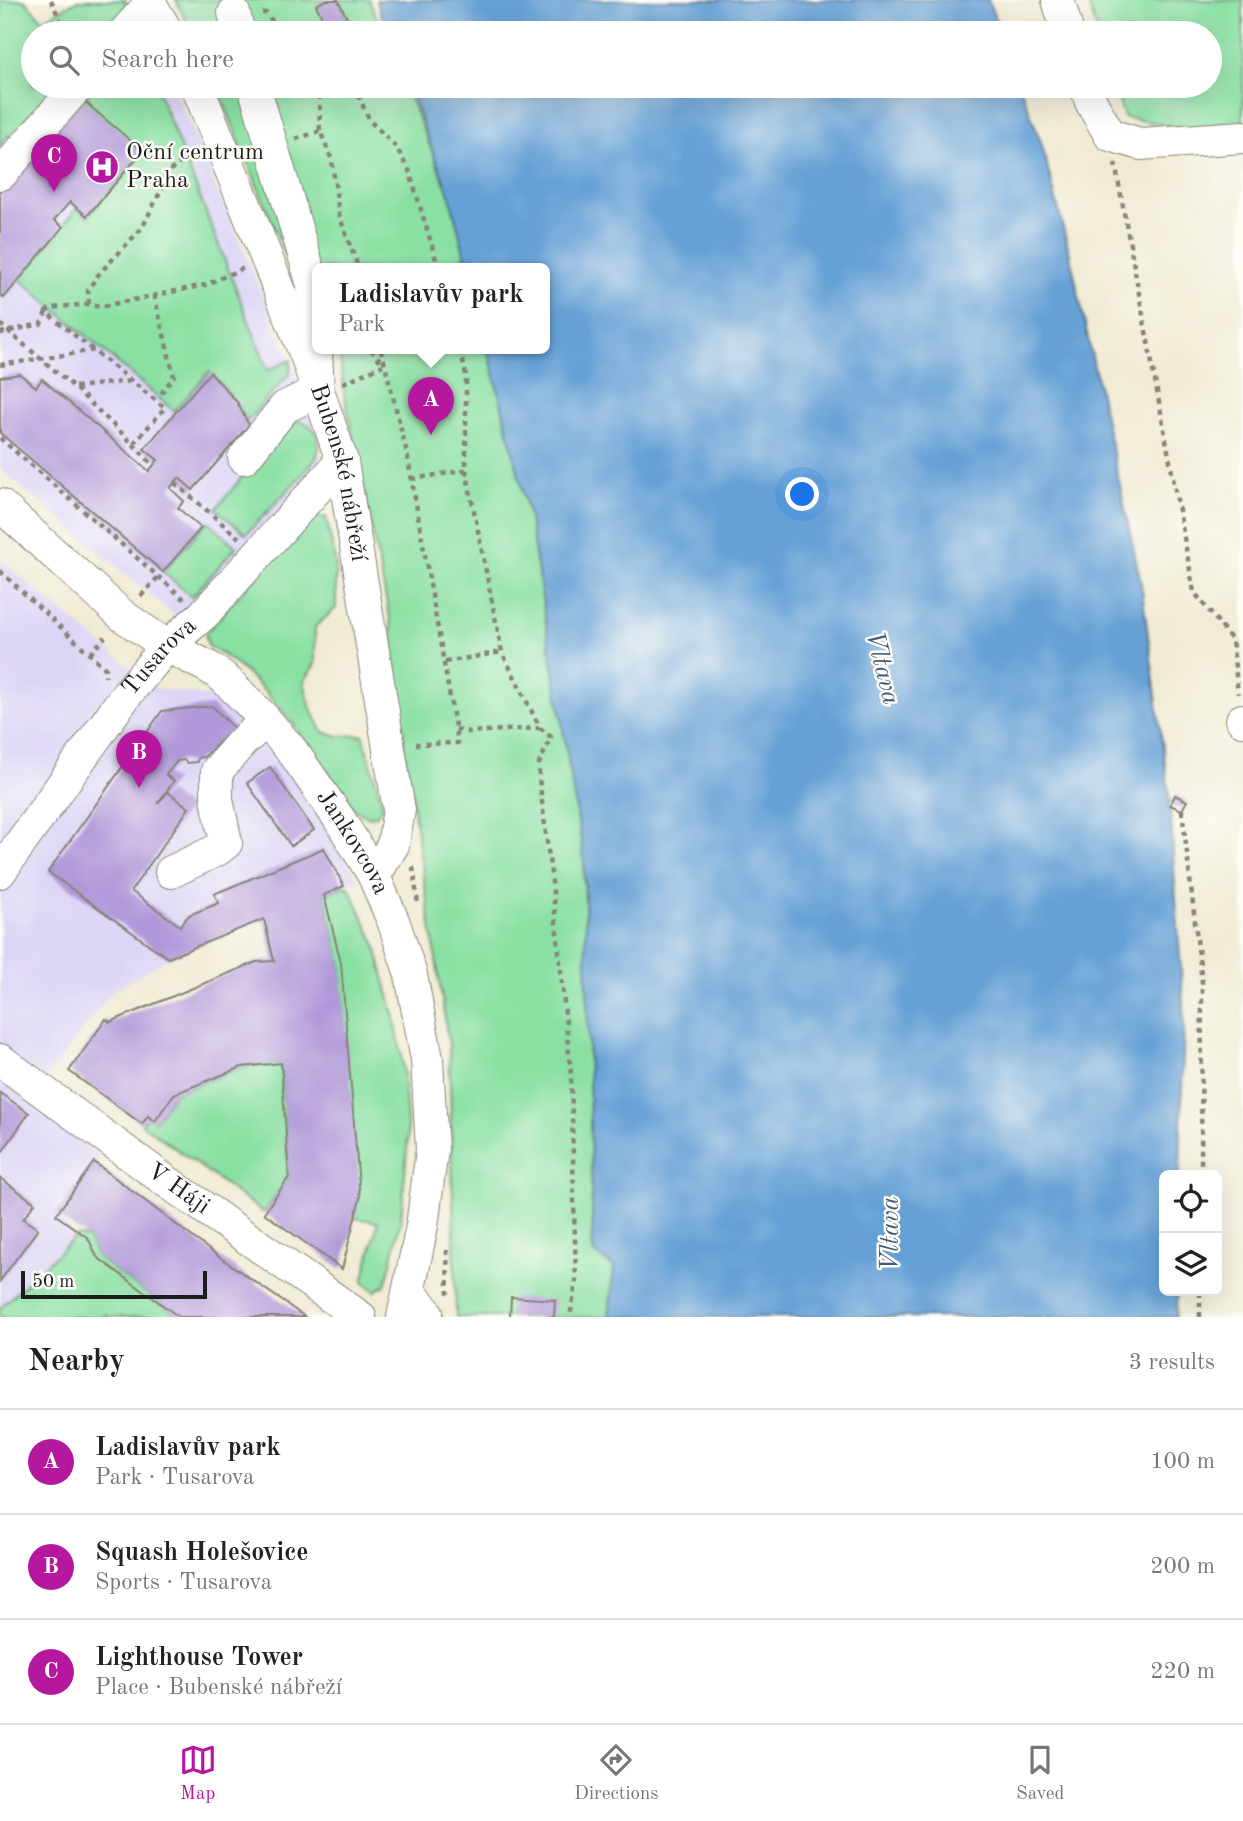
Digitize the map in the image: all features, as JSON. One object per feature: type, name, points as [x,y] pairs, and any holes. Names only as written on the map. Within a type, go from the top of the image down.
[{"type":"street","points":[[1058,0],[1065,21]]},
{"type":"street","points":[[133,21],[149,1],[160,21]]},
{"type":"street","points":[[1,174],[68,98]]},
{"type":"street","name":"Bubenské nábřeží","points":[[202,98],[267,258],[327,389],[342,461],[399,810],[393,845],[374,876]]},
{"type":"street","points":[[258,98],[312,282]]},
{"type":"street","points":[[1090,98],[1110,135],[1140,144],[1243,137]]},
{"type":"street","points":[[244,458],[285,407],[327,389],[322,354]]},
{"type":"street","name":"Tusarova","points":[[0,872],[126,695],[167,646],[203,615],[342,461]]},
{"type":"street","name":"Jankovcova","points":[[0,505],[123,616],[167,646],[197,660],[223,677],[293,752],[340,820],[374,876],[394,923],[411,975],[427,1059],[432,1150],[413,1308]]},
{"type":"street","points":[[171,872],[226,843],[217,799],[217,771],[242,742],[266,721]]},
{"type":"street","name":"V Háji","points":[[0,1060],[360,1317]]},
{"type":"path","points":[[51,0],[61,21]]},
{"type":"path","points":[[319,98],[320,131],[332,160],[339,215],[357,263]]},
{"type":"path","points":[[359,98],[370,121],[396,147],[409,170],[437,263]]},
{"type":"path","points":[[1110,135],[1194,592],[1232,640],[1242,720]]},
{"type":"path","points":[[89,304],[88,290],[98,275],[142,228],[171,170],[192,153],[220,140]]},
{"type":"path","points":[[0,333],[41,324],[46,312],[51,308],[89,304],[99,307],[205,285],[267,258]]},
{"type":"path","points":[[154,295],[174,376],[159,396]]},
{"type":"path","points":[[46,312],[166,408],[133,444]]},
{"type":"path","points":[[0,324],[74,387],[154,466]]},
{"type":"path","points":[[0,365],[96,350]]},
{"type":"path","points":[[375,354],[383,365]]},
{"type":"path","points":[[382,354],[412,479],[458,743],[407,742]]},
{"type":"path","points":[[461,354],[466,375],[466,470],[502,652],[540,728],[551,737],[539,764],[539,778],[571,1074],[576,1283],[570,1317]]},
{"type":"path","points":[[327,389],[383,365]]},
{"type":"path","points":[[74,387],[134,381]]},
{"type":"path","points":[[0,439],[203,615]]},
{"type":"path","points":[[412,479],[466,470]]},
{"type":"path","points":[[175,483],[231,532]]},
{"type":"path","points":[[0,571],[106,669],[105,679]]},
{"type":"path","points":[[444,662],[502,652]]},
{"type":"path","points":[[456,729],[469,732],[540,728]]},
{"type":"path","points":[[1182,810],[1202,982],[1201,1170]]},
{"type":"path","points":[[1200,1296],[1200,1317]]},
{"type":"shaded area","points":[[32,98],[178,98],[312,412],[322,464],[178,618],[0,469],[0,136]]},
{"type":"shaded area","points":[[0,560],[155,688],[219,699],[235,710],[297,780],[358,879],[168,958],[113,991],[28,1102],[99,1156],[56,1214],[76,1236],[0,1308]]},
{"type":"green space","points":[[1,0],[24,0],[43,20],[78,0],[126,0],[122,14],[116,21],[21,21],[21,98],[52,98],[16,140],[9,135],[0,146]]},
{"type":"green space","points":[[176,0],[326,0],[348,20],[338,0],[369,0],[378,21],[186,21]]},
{"type":"green space","points":[[1087,0],[1243,0],[1243,122],[1184,129],[1124,117],[1118,98],[1222,98],[1222,21],[1094,21]]},
{"type":"green space","points":[[86,98],[161,98],[268,370],[291,360],[290,373],[247,421],[230,395],[209,372],[174,411],[20,279],[77,208],[88,217],[142,152],[84,101]]},
{"type":"green space","points":[[222,98],[249,98],[298,253],[300,303],[294,287],[297,284]]},
{"type":"green space","points":[[253,98],[410,98],[450,196],[467,263],[315,263]]},
{"type":"green space","points":[[340,354],[489,354],[529,517],[584,859],[593,1251],[614,1267],[609,1317],[456,1317],[449,1045],[406,760],[390,618],[344,392]]},
{"type":"green space","points":[[301,421],[316,434],[319,444],[317,456],[246,534],[216,509],[282,428]]},
{"type":"green space","points":[[311,517],[326,517],[336,565],[336,608],[315,627],[315,664],[304,682],[311,709],[323,732],[338,736],[363,735],[383,807],[376,815],[368,817],[355,810],[270,697],[251,677],[208,646],[205,634],[296,530]]},
{"type":"green space","points":[[208,521],[236,547],[192,597],[163,572]]},
{"type":"green space","points":[[344,886],[349,887],[375,943],[394,1014],[403,1065],[408,1137],[401,1219],[387,1280],[385,1285],[375,1291],[363,1282],[378,1222],[355,1218],[341,963],[324,895]]},
{"type":"green space","points":[[281,1063],[289,1177],[264,1213],[142,1124],[148,1116],[155,1121],[174,1094],[242,1067]]},
{"type":"green space","points":[[76,1236],[88,1238],[97,1257],[179,1317],[107,1317],[106,1314],[104,1317],[0,1317],[0,1308]]},
{"type":"water","points":[[376,0],[988,0],[996,21],[384,21]]},
{"type":"water","name":"Vltava","points":[[413,98],[1024,98],[1042,145],[1070,255],[1141,583],[1169,793],[1184,1015],[1180,1170],[1159,1170],[1159,1296],[1177,1296],[1176,1317],[609,1317],[614,1267],[593,1252],[584,859],[529,517],[489,354],[550,354],[550,263],[467,263],[450,196]]},
{"type":"building","points":[[326,0],[338,0],[348,20],[324,21],[316,5]]},
{"type":"building","points":[[76,98],[80,98],[143,151],[87,216],[70,202],[54,220],[63,227],[4,298],[0,294],[0,174]]},
{"type":"building","points":[[210,372],[237,402],[249,425],[193,490],[179,478],[170,488],[184,501],[178,508],[201,528],[163,572],[0,433],[0,377],[20,374],[36,387],[42,379],[149,471],[158,460],[144,449]]},
{"type":"building","points":[[212,706],[234,728],[204,757],[198,758],[197,762],[177,761],[166,775],[174,781],[157,804],[168,792],[189,808],[131,891],[180,926],[189,915],[219,903],[214,894],[324,848],[344,886],[324,895],[341,963],[360,1198],[342,1269],[264,1213],[289,1177],[281,1063],[242,1067],[174,1094],[155,1121],[148,1116],[142,1124],[69,1071],[106,1019],[110,1022],[256,962],[274,961],[264,919],[168,958],[48,872],[162,711]]},
{"type":"building","points":[[270,767],[314,830],[291,846],[247,783]]},
{"type":"building","points":[[1175,795],[1187,801],[1182,810],[1170,805]]},
{"type":"building","points":[[0,1093],[29,1113],[0,1155]]},
{"type":"building","points":[[94,1162],[211,1251],[305,1317],[179,1317],[97,1257],[88,1238],[56,1215]]},
{"type":"building","points":[[0,1178],[35,1203],[23,1219],[38,1229],[0,1281]]},
{"type":"building","points":[[511,1297],[555,1300],[554,1317],[510,1317]]},
{"type":"place","name":"Oční centrum Praha","points":[[102,167]]},
{"type":"place","name":"Lighthouse Tower","points":[[54,192]]},
{"type":"place","name":"Ladislavův park","points":[[431,435]]},
{"type":"place","name":"Squash Holešovice","points":[[139,788]]}]
